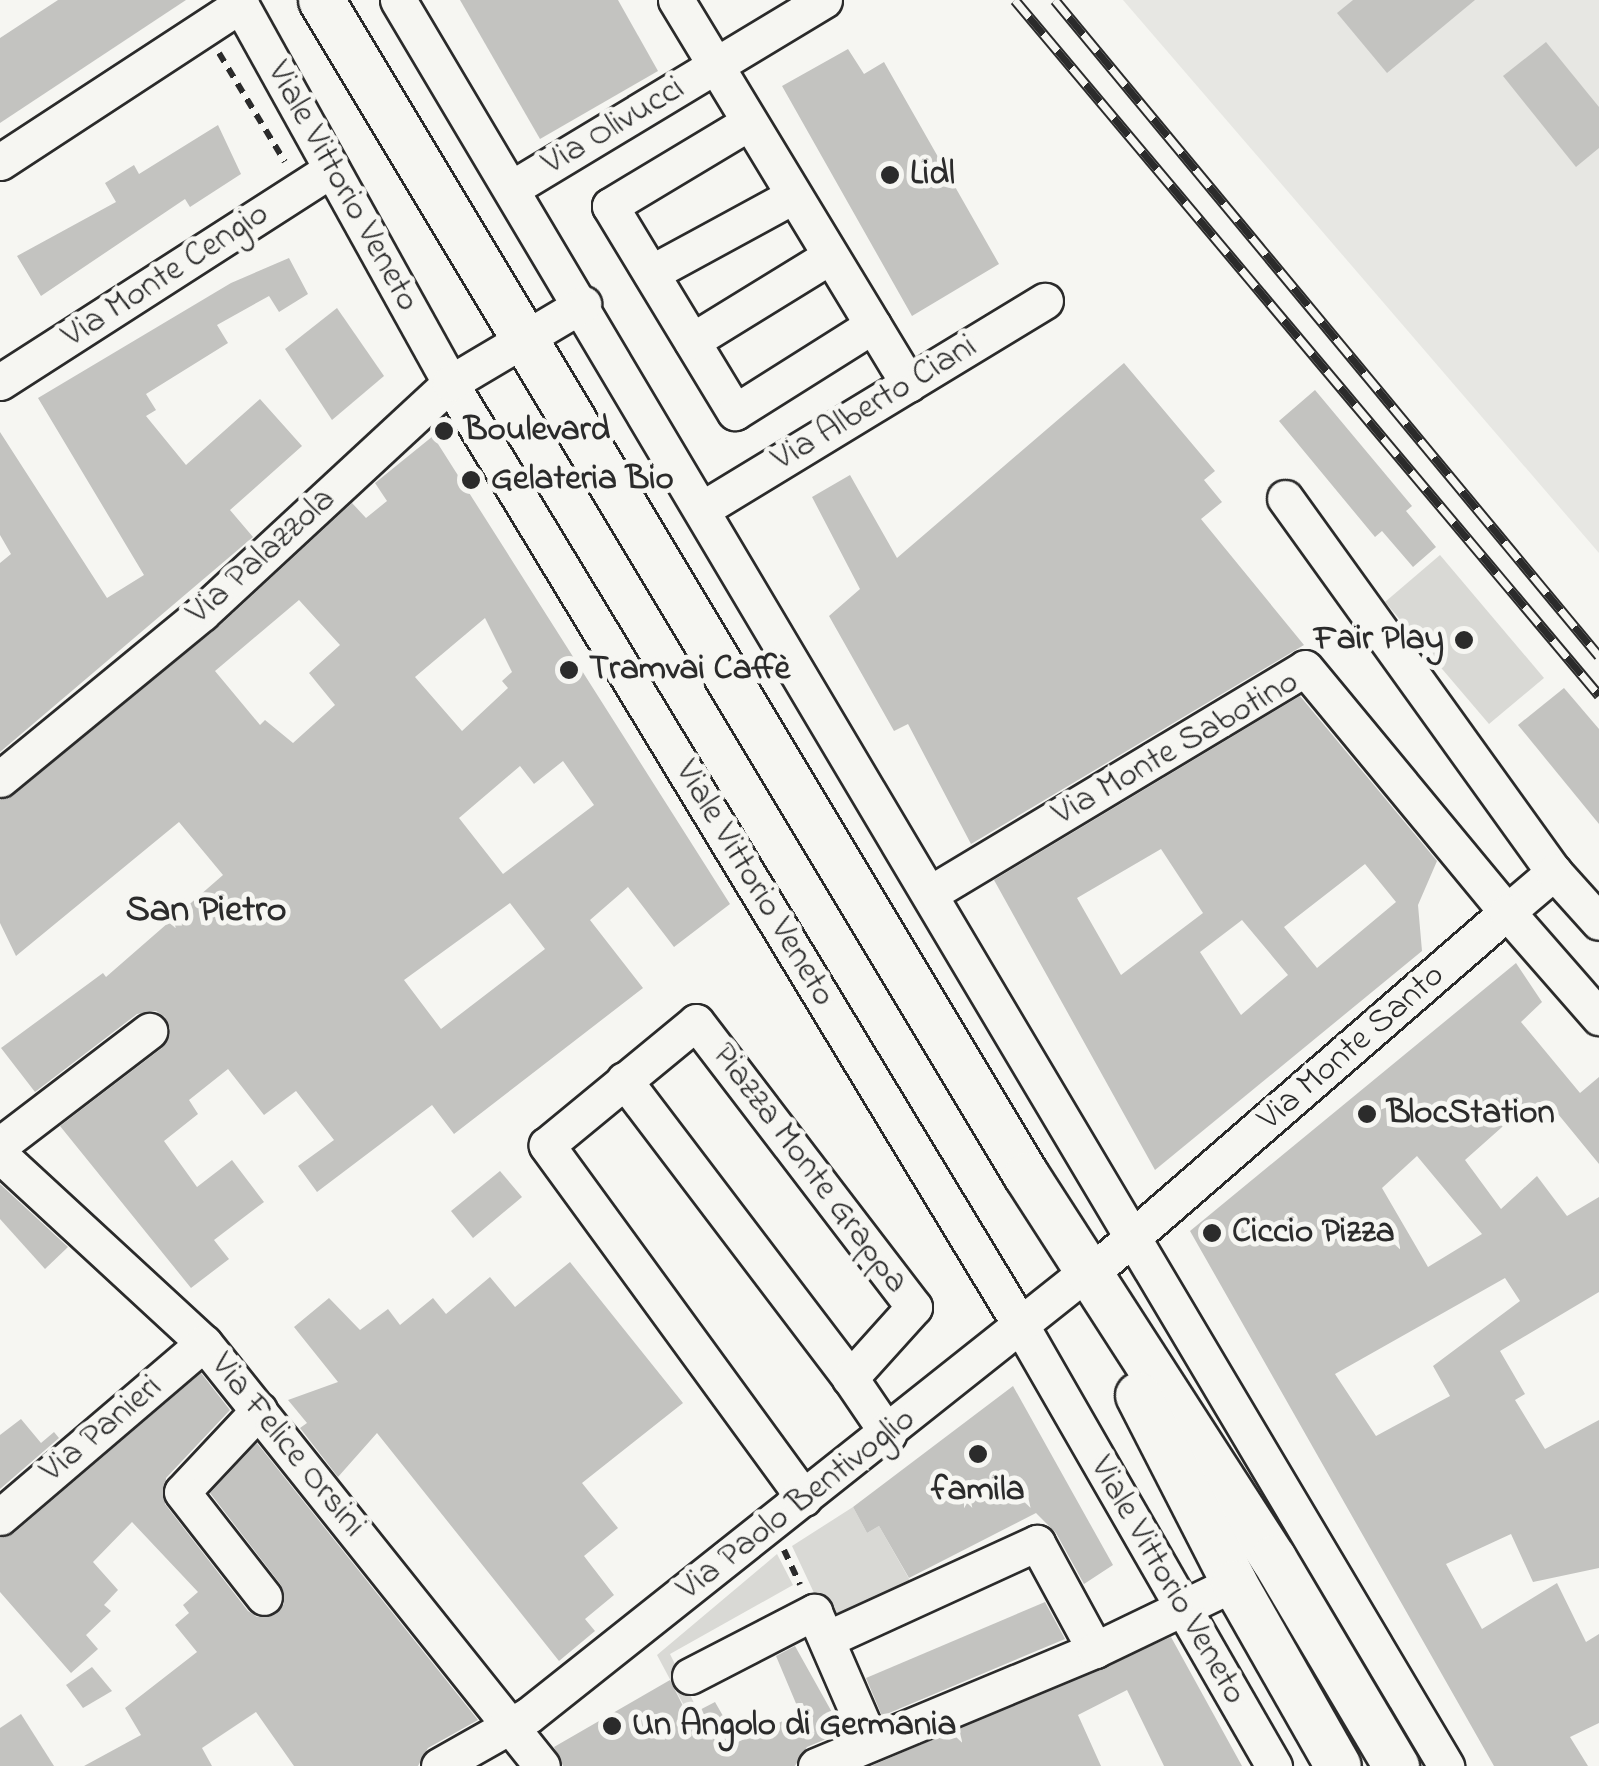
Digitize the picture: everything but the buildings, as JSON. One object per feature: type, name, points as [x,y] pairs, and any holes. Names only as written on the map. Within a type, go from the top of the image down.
[{"type":"main road","name":"Viale Vittorio Veneto","points":[[322,0],[1026,1175],[1084,1276],[1234,1583],[1338,1766]]},
{"type":"main road","name":"Viale Vittorio Veneto","points":[[1084,1276],[1292,1548],[1401,1746]]},
{"type":"street","name":"Viale Vittorio Veneto","points":[[398,0],[514,186],[1133,1239],[1292,1548]]},
{"type":"street","name":"Via Olivucci","points":[[676,0],[713,67]]},
{"type":"street","name":"Via Olivucci","points":[[514,186],[824,0]]},
{"type":"street","name":"Viale Vittorio Veneto","points":[[239,2],[450,383],[1020,1324],[1274,1766]]},
{"type":"street","points":[[0,162],[239,2]]},
{"type":"street","points":[[713,67],[909,384]]},
{"type":"street","points":[[748,124],[610,206],[735,412],[873,326]]},
{"type":"street","name":"Via Monte Cengio","points":[[0,382],[332,169]]},
{"type":"street","points":[[651,273],[793,196]]},
{"type":"street","points":[[692,341],[830,256]]},
{"type":"street","name":"Via Alberto Ciani","points":[[704,508],[1046,301]]},
{"type":"street","name":"Via Palazzola","points":[[0,779],[202,613],[450,383],[583,304]]},
{"type":"street","points":[[1285,498],[1554,872],[1599,922]]},
{"type":"street","name":"Via Monte Sabotino","points":[[931,893],[1305,668],[1507,912]]},
{"type":"street","name":"Via Monte Santo","points":[[1084,1276],[1133,1239],[1554,872]]},
{"type":"street","points":[[1507,912],[1599,1017]]},
{"type":"street","name":"Piazza Monte Grappa","points":[[804,1498],[546,1145],[696,1022],[914,1307],[850,1378]]},
{"type":"street","points":[[0,1145],[148,1030]]},
{"type":"street","points":[[624,1080],[850,1378],[888,1434]]},
{"type":"street","name":"Via Felice Orsini","points":[[0,1155],[204,1343],[542,1766]]},
{"type":"street","name":"Via Paolo Bentivoglio","points":[[438,1766],[510,1722],[529,1715],[1084,1276]]},
{"type":"street","name":"Via Panieri","points":[[0,1517],[204,1343]]},
{"type":"street","points":[[258,1410],[182,1492],[264,1597]]},
{"type":"street","points":[[690,1676],[1037,1542],[1095,1650]]},
{"type":"street","points":[[816,1766],[1095,1650],[1234,1583]]},
{"type":"street","points":[[821,1626],[870,1741]]},
{"type":"street","name":"Viale Vittorio Veneto","points":[[1401,1746],[1446,1766]]},
{"type":"path","points":[[772,1526],[821,1626]]},
{"type":"shaded area","points":[[1123,0],[1599,0],[1599,553]]},
{"type":"shaded area","name":"Fair Play","points":[[1440,555],[1544,678],[1489,724],[1385,602]]},
{"type":"shaded area","points":[[853,1507],[867,1533],[879,1526],[912,1584],[830,1627],[792,1546]]},
{"type":"shaded area","points":[[777,1554],[793,1585],[670,1654],[698,1711],[689,1715],[657,1655]]},
{"type":"railway","points":[[1015,0],[1599,695]]},
{"type":"railway","points":[[1055,0],[1599,656]]},
{"type":"place","name":"Lidl","points":[[890,175]]},
{"type":"place","name":"Boulevard","points":[[444,431]]},
{"type":"place","name":"Gelateria Bio","points":[[471,480]]},
{"type":"place","name":"Fair Play","points":[[1464,640]]},
{"type":"place","name":"Tramvai Caffè","points":[[569,670]]},
{"type":"place","name":"BlocStation","points":[[1367,1114]]},
{"type":"place","name":"Ciccio Pizza","points":[[1212,1233]]},
{"type":"place","name":"famila","points":[[978,1454]]},
{"type":"place","name":"Un Angolo di Germania","points":[[612,1726]]},
{"type":"district","name":"San Pietro","points":[[206,912]]}]
